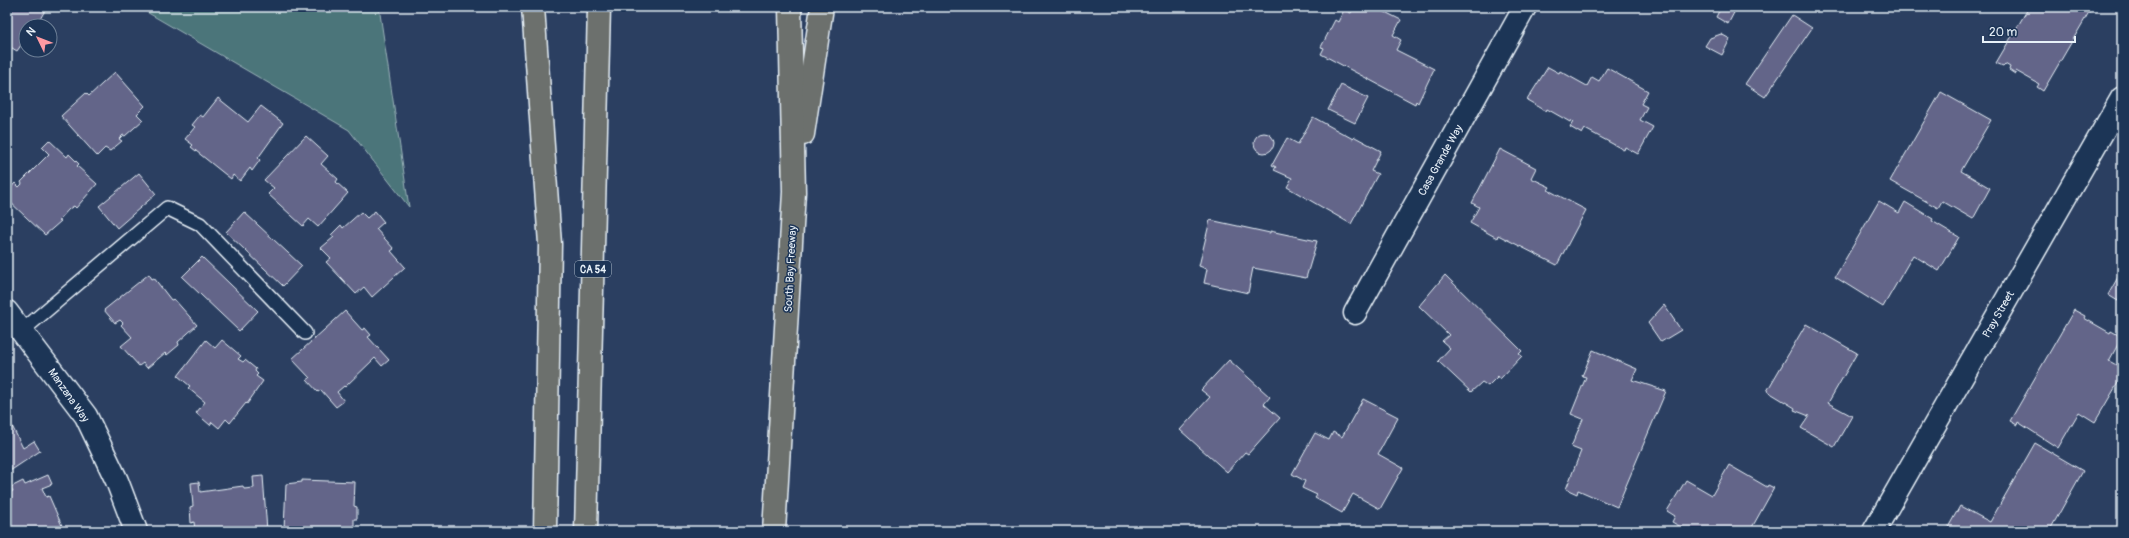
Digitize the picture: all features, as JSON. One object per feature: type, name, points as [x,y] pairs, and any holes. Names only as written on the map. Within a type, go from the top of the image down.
[{"type":"highway","points":[[533,7],[550,244],[545,531]]},
{"type":"highway","name":"CA 54","points":[[586,531],[600,7]]},
{"type":"highway","name":"South Bay Freeway","points":[[774,531],[794,192],[790,7]]},
{"type":"highway","points":[[794,192],[822,7]]},
{"type":"street","name":"Casa Grande Way","points":[[1354,314],[1525,7]]},
{"type":"street","name":"Pray Street","points":[[1874,531],[2122,98]]},
{"type":"street","name":"Manzana Way","points":[[7,312],[86,416],[117,481],[136,531]]},
{"type":"lane","points":[[22,331],[167,208],[200,224],[305,333]]},
{"type":"green space","points":[[138,7],[379,7],[409,207],[349,130]]},
{"type":"building","points":[[7,7],[47,7],[41,18],[18,18],[18,50],[17,51],[7,45]]},
{"type":"building","points":[[1354,7],[1375,7],[1401,20],[1393,35],[1401,40],[1396,50],[1434,69],[1418,103],[1416,101],[1415,104],[1321,54],[1324,48],[1321,47],[1335,20],[1338,22],[1344,10],[1351,13]]},
{"type":"building","points":[[1721,7],[1737,7],[1728,24],[1716,17]]},
{"type":"building","points":[[2029,7],[2092,7],[2043,91],[2037,87],[2039,84],[2016,71],[2015,74],[2009,70],[2010,67],[2005,64],[2003,66],[1996,63]]},
{"type":"building","points":[[1792,15],[1812,28],[1765,97],[1745,84]]},
{"type":"building","points":[[1721,34],[1730,39],[1722,55],[1705,46],[1710,38]]},
{"type":"building","points":[[1548,67],[1559,73],[1560,71],[1587,86],[1592,77],[1599,81],[1607,68],[1648,91],[1641,104],[1647,107],[1640,120],[1653,127],[1638,154],[1625,147],[1624,150],[1585,129],[1582,134],[1570,127],[1573,122],[1571,120],[1570,122],[1527,100]]},
{"type":"building","points":[[115,72],[145,106],[137,114],[143,120],[125,136],[123,135],[119,139],[122,141],[110,151],[105,148],[97,156],[61,116],[86,93],[89,96]]},
{"type":"building","points":[[1341,85],[1368,98],[1355,123],[1328,110]]},
{"type":"building","points":[[1941,92],[1991,120],[1961,171],[1990,188],[1973,219],[1942,201],[1938,208],[1890,181]]},
{"type":"building","points":[[218,98],[248,122],[261,106],[283,123],[258,158],[260,160],[252,171],[250,168],[240,181],[233,175],[231,179],[191,147],[193,145],[185,139],[195,127],[192,125],[200,115],[203,117]]},
{"type":"building","points":[[1313,117],[1353,139],[1355,137],[1381,151],[1371,171],[1378,174],[1351,224],[1287,187],[1292,178],[1274,170],[1276,167],[1272,165],[1287,138],[1298,144]]},
{"type":"building","points":[[1264,133],[1271,136],[1274,143],[1271,150],[1264,153],[1257,150],[1254,143],[1257,136]]},
{"type":"building","points":[[306,136],[328,156],[321,164],[338,179],[336,182],[348,193],[318,227],[309,219],[303,226],[268,194],[274,188],[264,180]]},
{"type":"building","points":[[49,140],[67,157],[69,154],[79,164],[77,166],[97,184],[76,208],[74,206],[69,209],[59,220],[61,221],[45,235],[7,199],[7,192],[15,183],[19,187],[22,184],[21,182],[49,154],[42,147]]},
{"type":"building","points":[[1500,149],[1536,168],[1531,178],[1550,187],[1548,190],[1586,210],[1557,265],[1498,235],[1497,238],[1470,223],[1479,207],[1472,203]]},
{"type":"building","points":[[139,173],[156,194],[117,228],[99,206]]},
{"type":"building","points":[[1879,201],[1899,213],[1905,202],[1933,219],[1932,221],[1959,237],[1939,271],[1913,255],[1883,307],[1835,277]]},
{"type":"building","points":[[375,211],[384,222],[376,229],[394,249],[391,251],[405,267],[372,297],[364,287],[356,294],[326,262],[331,258],[321,248],[334,237],[331,235],[341,225],[343,228],[361,212],[367,218]]},
{"type":"building","points":[[244,212],[302,266],[283,286],[226,232]]},
{"type":"building","points":[[1210,220],[1270,233],[1270,231],[1317,241],[1306,278],[1253,268],[1248,293],[1204,283],[1207,269],[1199,266]]},
{"type":"building","points":[[202,257],[258,311],[239,331],[182,277]]},
{"type":"building","points":[[2122,270],[2122,301],[2119,299],[2118,301],[2108,295]]},
{"type":"building","points":[[149,274],[152,279],[154,278],[171,300],[174,299],[197,325],[178,342],[179,345],[167,355],[165,353],[147,368],[143,363],[139,366],[121,346],[132,337],[121,325],[123,323],[120,320],[115,323],[104,310]]},
{"type":"building","points":[[1445,275],[1522,351],[1519,354],[1522,356],[1500,379],[1498,376],[1488,386],[1482,382],[1471,392],[1438,361],[1450,348],[1442,341],[1449,335],[1419,306]]},
{"type":"building","points":[[1664,305],[1681,330],[1661,342],[1648,323]]},
{"type":"building","points":[[2074,310],[2085,316],[2084,318],[2110,333],[2111,331],[2122,337],[2109,361],[2122,368],[2122,376],[2095,422],[2079,412],[2058,448],[2018,422],[2017,425],[2010,421]]},
{"type":"building","points":[[345,311],[362,330],[365,328],[371,335],[368,337],[389,360],[382,366],[375,358],[345,387],[344,386],[337,392],[344,401],[336,407],[321,390],[318,392],[307,380],[310,378],[292,359]]},
{"type":"building","points":[[1806,324],[1857,353],[1828,403],[1852,416],[1834,447],[1801,428],[1809,416],[1794,410],[1795,408],[1767,391]]},
{"type":"building","points":[[206,340],[215,348],[222,340],[241,356],[238,359],[243,362],[245,360],[256,369],[255,371],[258,374],[256,376],[263,381],[247,404],[246,403],[230,423],[226,419],[219,428],[212,422],[210,425],[196,413],[205,402],[188,388],[190,386],[178,376]]},
{"type":"building","points":[[1593,350],[1637,369],[1632,380],[1666,391],[1617,507],[1578,490],[1577,494],[1566,489],[1581,451],[1571,447],[1583,419],[1571,414],[1586,377],[1582,376]]},
{"type":"building","points":[[1229,360],[1270,397],[1264,404],[1280,418],[1248,454],[1245,452],[1227,472],[1180,430],[1210,397],[1201,390]]},
{"type":"building","points":[[1363,399],[1398,417],[1378,454],[1403,468],[1380,509],[1353,494],[1342,513],[1315,498],[1317,495],[1302,488],[1305,481],[1292,474],[1315,433],[1329,440],[1333,432],[1342,437]]},
{"type":"building","points":[[7,416],[23,448],[34,441],[40,451],[7,473]]},
{"type":"building","points":[[2035,443],[2083,471],[2051,528],[2056,531],[1946,531],[1960,506],[1990,522]]},
{"type":"building","points":[[1729,465],[1767,487],[1768,485],[1774,488],[1750,531],[1688,531],[1672,522],[1675,516],[1667,511],[1686,480],[1712,495]]},
{"type":"building","points":[[48,475],[52,484],[42,488],[46,497],[49,496],[63,528],[66,527],[68,531],[7,531],[7,493],[13,491],[11,487],[23,481],[25,485]]},
{"type":"building","points":[[263,476],[267,531],[195,531],[194,522],[191,523],[190,507],[193,506],[191,483],[199,482],[200,492],[243,486],[244,489],[254,488],[253,477]]},
{"type":"building","points":[[302,480],[355,482],[354,506],[357,507],[357,519],[354,519],[354,531],[296,531],[296,529],[284,529],[286,484],[302,482]]}]
